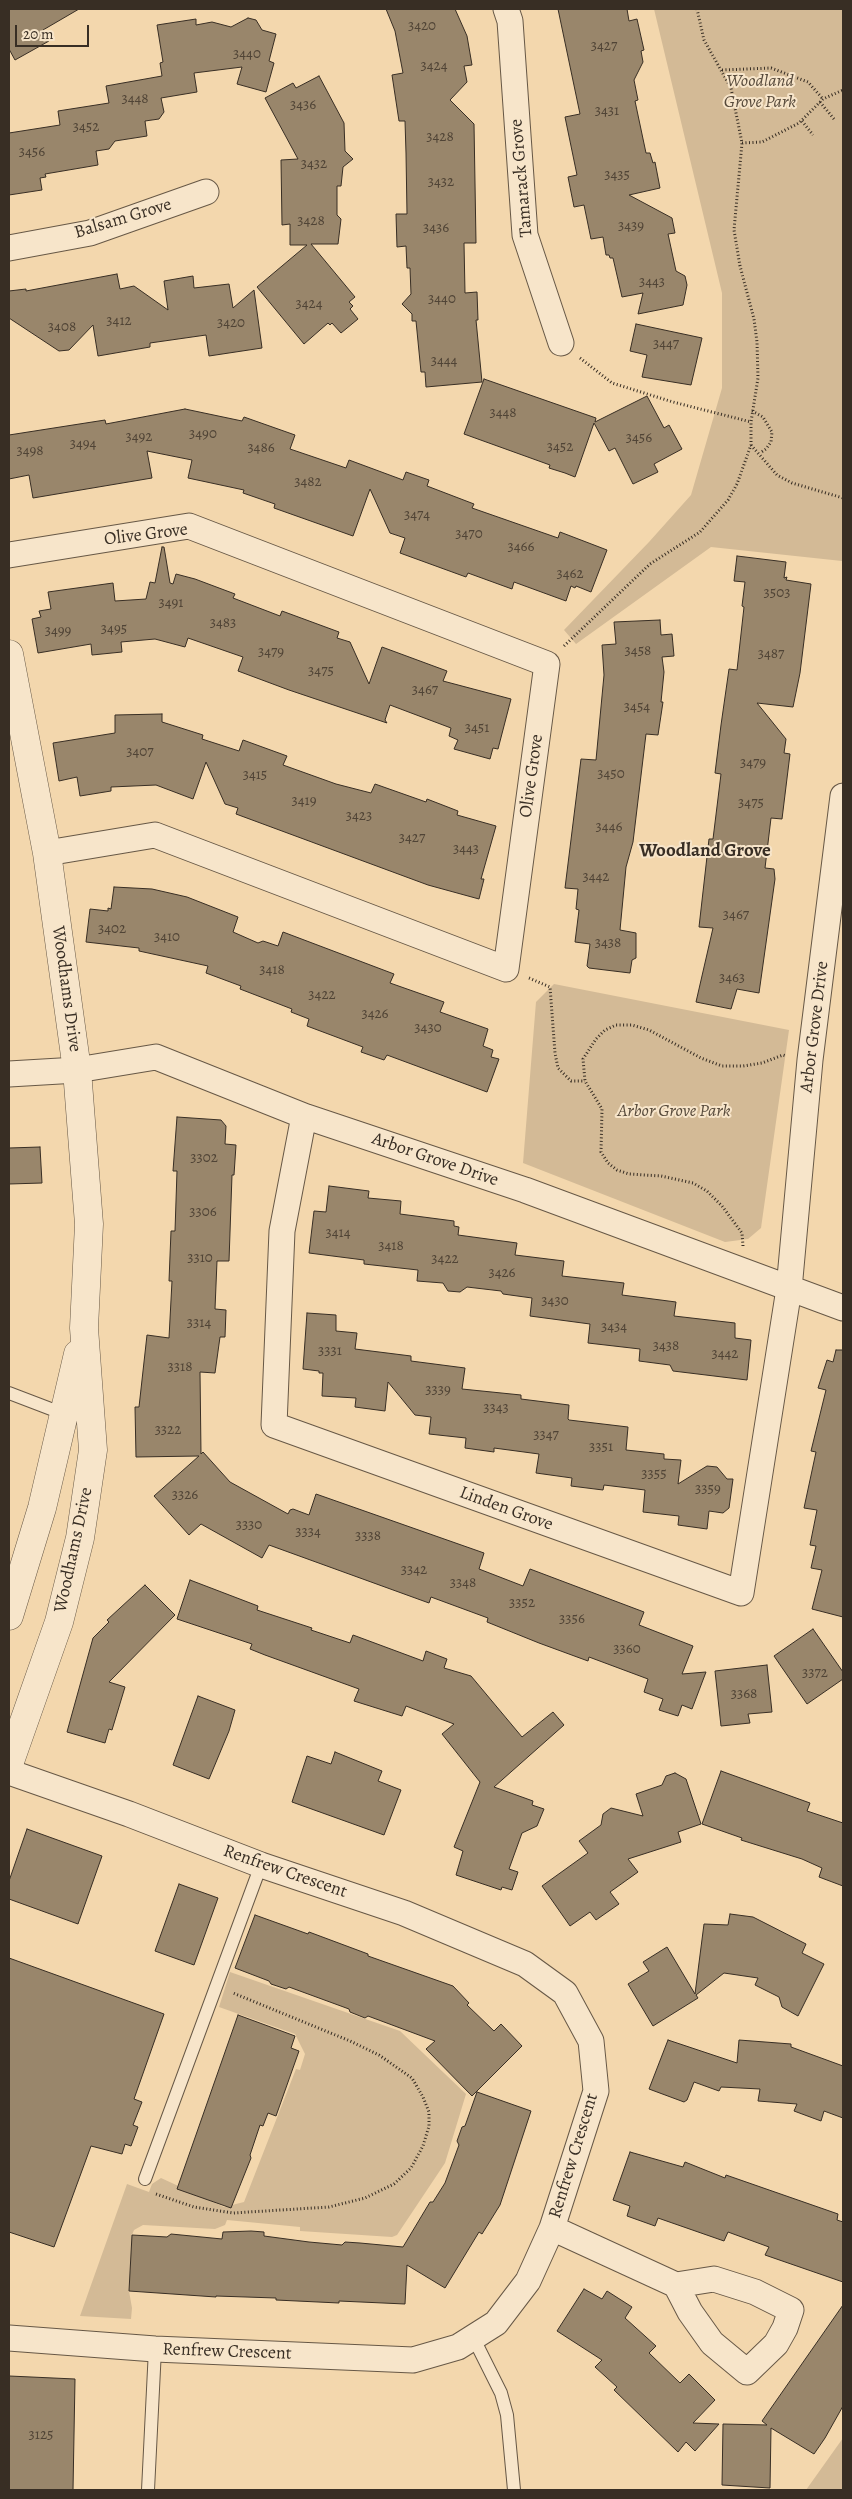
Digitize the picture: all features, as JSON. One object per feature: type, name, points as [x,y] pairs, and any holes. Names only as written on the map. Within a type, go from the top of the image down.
[{"type":"street","name":"Tamarack Grove","points":[[506,9],[510,21],[525,235],[561,342]]},
{"type":"street","name":"Balsam Grove","points":[[9,248],[90,233],[206,192]]},
{"type":"street","name":"Olive Grove","points":[[9,555],[189,526],[547,664],[506,969]]},
{"type":"street","name":"Woodhams Drive","points":[[9,654],[47,853],[77,1070],[89,1224],[84,1328],[93,1450],[80,1538],[59,1622],[9,1764]]},
{"type":"street","name":"Arbor Grove Drive","points":[[790,1289],[810,1060],[843,796]]},
{"type":"street","points":[[47,853],[155,835],[506,969]]},
{"type":"street","name":"Arbor Grove Drive","points":[[9,1074],[77,1070],[156,1058],[304,1116],[525,1190],[843,1308]]},
{"type":"street","name":"Linden Grove","points":[[304,1116],[282,1231],[274,1425],[741,1593],[790,1289]]},
{"type":"street","name":"Woodhams Drive","points":[[9,1616],[42,1508],[84,1328]]},
{"type":"street","name":"Renfrew Crescent","points":[[9,1772],[129,1814],[262,1865],[413,1916],[525,1964],[565,1993],[590,2041],[596,2091],[552,2228],[528,2281],[496,2324],[458,2347],[414,2360],[155,2349],[9,2338]]},
{"type":"street","points":[[552,2228],[676,2285]]},
{"type":"lane","points":[[9,1393],[64,1414]]},
{"type":"lane","points":[[145,2179],[262,1865]]},
{"type":"lane","points":[[473,2337],[500,2393],[507,2415],[514,2490]]},
{"type":"lane","points":[[148,2490],[155,2349]]},
{"type":"path","points":[[547,664],[577,632],[650,564],[700,532],[728,500],[737,484],[751,445],[752,411],[758,378],[757,342],[754,319],[740,266],[734,230],[742,143],[731,88],[704,40],[697,9]]},
{"type":"path","points":[[721,70],[772,68],[808,82],[834,119]]},
{"type":"path","points":[[742,143],[762,142],[802,121],[822,100],[843,90]]},
{"type":"path","points":[[802,121],[813,135]]},
{"type":"path","points":[[561,342],[612,383],[673,402],[751,422]]},
{"type":"path","points":[[752,411],[763,417],[772,432],[771,442],[766,450],[760,453]]},
{"type":"path","points":[[751,445],[778,475],[792,483],[843,498]]},
{"type":"path","points":[[506,969],[550,987],[555,1053],[558,1068],[570,1081],[585,1081]]},
{"type":"path","points":[[747,1271],[742,1233],[722,1206],[707,1191],[693,1183],[661,1176],[629,1174],[617,1170],[608,1163],[601,1152],[602,1110],[585,1081],[583,1060],[596,1039],[605,1030],[616,1025],[632,1025],[649,1030],[701,1058],[722,1066],[762,1063],[783,1055],[810,1060]]},
{"type":"path","points":[[145,2179],[151,2193],[212,2212],[233,2213],[311,2209],[350,2202],[382,2191],[403,2177],[423,2146],[429,2126],[429,2112],[424,2096],[412,2078],[379,2055],[350,2041],[216,1986]]},
{"type":"green space","name":"Woodland Grove Park","points":[[654,9],[843,9],[842,561],[711,547],[576,644],[564,630],[649,542],[691,495],[722,388],[722,293]]},
{"type":"green space","name":"Arbor Grove Park","points":[[554,984],[789,1030],[761,1228],[748,1239],[725,1242],[523,1163],[536,1002]]},
{"type":"green space","points":[[230,1972],[400,2031],[466,2094],[445,2163],[397,2235],[392,2237],[300,2231],[300,2227],[227,2220],[225,2225],[215,2229],[143,2225],[134,2230],[132,2235],[129,2291],[132,2308],[131,2319],[80,2316],[127,2184],[149,2192],[152,2184],[161,2178],[224,2207],[244,2202],[296,2069],[300,2070],[305,2054],[295,2034],[219,2007]]},
{"type":"green space","points":[[843,2438],[843,2490],[806,2490]]},
{"type":"building","points":[[9,9],[79,9],[43,30],[49,41],[15,60],[9,49]]},
{"type":"building","points":[[386,9],[455,9],[467,36],[472,65],[464,66],[467,82],[450,100],[474,124],[476,243],[464,243],[465,293],[477,292],[478,320],[476,320],[482,382],[426,387],[425,372],[421,372],[416,321],[412,321],[412,314],[402,304],[411,294],[410,268],[407,268],[406,246],[397,247],[396,214],[407,214],[405,121],[399,121],[392,75],[403,73],[395,31]]},
{"type":"building","points":[[558,9],[627,9],[629,21],[637,19],[644,50],[641,51],[643,62],[634,80],[638,100],[635,101],[646,153],[650,153],[653,163],[655,162],[660,188],[629,195],[672,218],[675,233],[668,234],[676,271],[685,276],[687,285],[683,305],[638,314],[643,293],[622,297],[613,258],[606,255],[603,237],[591,239],[584,205],[574,207],[568,177],[577,175],[565,117],[580,114]]},
{"type":"building","points":[[248,18],[256,20],[262,30],[276,34],[269,61],[274,63],[266,92],[237,84],[242,67],[194,73],[197,92],[161,98],[164,112],[159,119],[145,121],[147,136],[115,141],[109,149],[96,151],[98,165],[45,174],[46,177],[40,178],[42,190],[9,195],[9,133],[60,125],[58,111],[109,103],[106,86],[162,76],[160,63],[163,62],[157,25],[196,19],[196,25],[212,22],[231,27]]},
{"type":"building","points":[[319,76],[344,123],[345,151],[353,159],[343,167],[341,186],[337,186],[337,215],[341,219],[338,244],[311,244],[355,297],[349,302],[353,306],[350,309],[358,319],[341,333],[332,323],[330,325],[328,323],[304,344],[257,287],[307,245],[290,245],[290,224],[282,225],[281,160],[298,159],[265,98],[293,83],[296,88]]},
{"type":"building","points":[[117,274],[120,289],[134,286],[168,310],[164,281],[193,276],[194,288],[229,284],[233,308],[254,290],[262,348],[209,356],[206,335],[150,343],[150,347],[98,356],[93,325],[69,350],[59,351],[9,318],[9,291],[26,289],[26,291]]},
{"type":"building","points":[[636,324],[702,338],[691,385],[642,377],[647,355],[630,351]]},
{"type":"building","points":[[484,379],[596,418],[595,422],[647,396],[664,428],[669,425],[682,449],[654,464],[658,472],[633,484],[615,448],[609,451],[594,423],[575,477],[549,468],[550,465],[464,434]]},
{"type":"building","points":[[185,409],[242,421],[244,417],[295,435],[290,449],[346,468],[349,460],[403,480],[406,472],[429,480],[427,486],[474,504],[472,508],[558,538],[560,532],[607,550],[591,592],[571,586],[566,601],[514,582],[512,589],[468,573],[466,577],[400,553],[405,538],[390,533],[370,489],[353,536],[274,508],[275,504],[243,493],[244,490],[188,478],[192,460],[147,451],[152,478],[33,498],[29,475],[9,479],[9,435],[105,420],[106,424]]},
{"type":"building","points":[[162,547],[164,547],[170,583],[173,584],[176,574],[195,579],[235,594],[233,598],[280,616],[282,611],[339,632],[337,638],[350,642],[369,684],[382,647],[447,671],[443,681],[511,699],[498,749],[493,748],[490,759],[454,749],[458,740],[449,736],[451,728],[390,705],[385,720],[387,723],[289,690],[238,671],[243,657],[188,638],[185,647],[155,639],[121,642],[122,652],[92,655],[91,644],[38,653],[32,619],[41,617],[39,611],[51,609],[48,592],[113,583],[115,601],[146,599],[150,582],[155,583]]},
{"type":"building","points":[[737,556],[786,562],[784,578],[787,577],[786,580],[811,584],[800,673],[793,707],[757,703],[786,739],[784,753],[790,754],[782,819],[771,818],[765,868],[774,869],[775,879],[759,993],[737,989],[731,1009],[696,1002],[713,928],[699,927],[709,839],[713,839],[721,774],[715,773],[729,669],[737,670],[744,607],[742,606],[745,582],[734,581]]},
{"type":"building","points":[[660,620],[661,635],[672,634],[674,656],[662,657],[664,672],[661,702],[663,702],[658,735],[646,734],[633,842],[626,867],[620,930],[636,933],[636,958],[632,960],[630,973],[589,968],[587,966],[590,944],[575,942],[579,910],[576,909],[578,889],[565,888],[581,759],[596,760],[604,675],[602,645],[616,644],[614,622]]},
{"type":"building","points":[[162,714],[162,722],[203,735],[202,739],[239,751],[243,740],[287,756],[283,765],[336,784],[371,793],[375,784],[426,802],[427,799],[458,811],[457,815],[496,826],[481,879],[484,879],[479,899],[428,885],[236,814],[238,808],[225,804],[206,762],[193,799],[156,785],[111,787],[111,791],[80,796],[77,777],[59,781],[53,743],[115,733],[115,715]]},
{"type":"building","points":[[114,887],[152,889],[187,897],[238,917],[233,932],[258,943],[263,941],[278,946],[283,932],[394,974],[390,983],[444,1002],[440,1012],[488,1029],[483,1046],[493,1050],[491,1057],[499,1059],[487,1092],[387,1055],[384,1060],[361,1052],[363,1047],[307,1026],[309,1019],[291,1012],[292,1009],[240,989],[241,986],[206,973],[208,966],[139,951],[139,948],[86,942],[90,909],[108,911],[108,908],[111,909]]},
{"type":"building","points":[[177,1117],[221,1120],[226,1126],[225,1144],[236,1145],[234,1175],[232,1175],[229,1261],[217,1261],[215,1309],[226,1310],[225,1337],[220,1337],[215,1373],[200,1372],[201,1454],[203,1452],[230,1482],[288,1514],[293,1509],[309,1515],[316,1494],[484,1553],[479,1569],[523,1586],[530,1569],[644,1612],[639,1625],[693,1646],[682,1674],[706,1672],[692,1709],[682,1705],[678,1716],[659,1710],[663,1699],[644,1692],[648,1679],[589,1657],[588,1661],[539,1643],[487,1622],[488,1618],[431,1597],[429,1603],[269,1545],[262,1558],[201,1524],[189,1535],[154,1496],[199,1456],[136,1457],[135,1407],[139,1407],[147,1335],[169,1338],[172,1281],[169,1281],[171,1231],[175,1231],[177,1171],[173,1171]]},
{"type":"building","points":[[40,1147],[42,1183],[9,1184],[9,1148]]},
{"type":"building","points":[[329,1186],[369,1191],[368,1198],[401,1201],[400,1214],[454,1221],[454,1226],[459,1227],[458,1235],[517,1243],[515,1255],[564,1261],[562,1276],[624,1283],[622,1295],[676,1302],[674,1316],[735,1323],[735,1338],[751,1340],[747,1380],[673,1371],[670,1365],[639,1361],[640,1349],[588,1343],[590,1324],[530,1316],[532,1298],[503,1294],[501,1291],[467,1287],[460,1292],[448,1291],[443,1283],[417,1281],[418,1270],[364,1264],[364,1260],[309,1253],[314,1211],[326,1212]]},
{"type":"building","points":[[307,1313],[336,1315],[336,1331],[357,1333],[355,1349],[411,1356],[411,1361],[465,1368],[462,1389],[521,1395],[521,1399],[569,1405],[569,1420],[628,1427],[626,1450],[664,1454],[664,1459],[681,1460],[678,1484],[707,1466],[717,1467],[727,1479],[733,1479],[729,1508],[723,1513],[709,1511],[707,1529],[678,1525],[679,1516],[643,1512],[645,1490],[604,1485],[603,1490],[571,1486],[572,1478],[536,1473],[539,1454],[494,1448],[494,1452],[465,1448],[466,1438],[429,1434],[431,1417],[415,1415],[388,1382],[385,1411],[355,1407],[356,1398],[322,1396],[323,1373],[303,1369]]},
{"type":"building","points":[[836,1350],[843,1350],[843,1617],[812,1609],[822,1570],[811,1568],[816,1546],[810,1545],[817,1510],[804,1508],[816,1452],[811,1451],[826,1390],[818,1388],[827,1360],[833,1362]]},
{"type":"building","points":[[190,1580],[258,1606],[257,1610],[350,1643],[353,1635],[423,1661],[426,1651],[447,1659],[444,1668],[471,1676],[522,1737],[553,1712],[564,1725],[494,1787],[533,1801],[532,1805],[544,1809],[537,1826],[522,1833],[509,1869],[518,1872],[512,1890],[502,1887],[501,1890],[456,1875],[463,1851],[454,1847],[480,1782],[442,1734],[454,1724],[406,1706],[402,1716],[354,1701],[359,1689],[250,1649],[252,1644],[177,1619]]},
{"type":"building","points":[[145,1585],[175,1615],[109,1682],[125,1687],[112,1730],[109,1729],[105,1743],[67,1732],[93,1638],[109,1622],[107,1620]]},
{"type":"building","points":[[813,1629],[843,1672],[843,1679],[807,1704],[774,1656]]},
{"type":"building","points":[[767,1665],[772,1712],[748,1714],[750,1723],[721,1726],[715,1671]]},
{"type":"building","points":[[198,1696],[235,1710],[229,1731],[209,1779],[173,1765]]},
{"type":"building","points":[[335,1752],[382,1771],[378,1781],[401,1790],[384,1835],[292,1802],[307,1756],[331,1764]]},
{"type":"building","points":[[721,1771],[810,1803],[807,1811],[843,1823],[843,1886],[819,1877],[822,1868],[802,1859],[741,1840],[742,1838],[702,1824]]},
{"type":"building","points":[[675,1773],[686,1779],[701,1824],[678,1832],[681,1842],[628,1859],[638,1872],[610,1892],[619,1904],[596,1920],[590,1912],[570,1926],[542,1886],[588,1853],[579,1841],[601,1825],[603,1814],[611,1808],[643,1816],[636,1794],[662,1785],[666,1776]]},
{"type":"building","points":[[27,1829],[102,1856],[78,1924],[9,1899],[9,1881]]},
{"type":"building","points":[[179,1884],[218,1898],[194,1965],[155,1951]]},
{"type":"building","points":[[730,1914],[753,1917],[806,1944],[802,1953],[824,1964],[798,2016],[782,2007],[779,1997],[755,1985],[758,1978],[724,1973],[696,1995],[698,1998],[653,2026],[628,1984],[649,1971],[643,1962],[667,1947],[695,1994],[704,1924],[728,1925]]},
{"type":"building","points":[[255,1915],[308,1934],[309,1932],[368,1954],[368,1956],[453,1986],[469,2003],[467,2005],[494,2031],[501,2024],[522,2046],[472,2096],[426,2049],[435,2041],[368,2016],[365,2018],[350,2012],[349,2009],[289,1987],[286,1989],[271,1984],[269,1981],[235,1968]]},
{"type":"building","points":[[9,1958],[164,2014],[134,2099],[142,2102],[133,2125],[138,2127],[131,2146],[125,2144],[122,2154],[91,2146],[54,2247],[9,2232]]},
{"type":"building","points":[[238,2015],[295,2036],[291,2048],[299,2051],[276,2116],[268,2113],[263,2126],[260,2125],[250,2155],[251,2158],[231,2208],[177,2189]]},
{"type":"building","points":[[668,2040],[737,2063],[739,2040],[791,2044],[791,2047],[843,2066],[843,2118],[824,2111],[821,2121],[794,2111],[797,2104],[758,2101],[760,2089],[721,2087],[719,2091],[694,2082],[687,2100],[684,2102],[649,2089]]},
{"type":"building","points":[[477,2092],[531,2111],[500,2205],[482,2234],[479,2232],[445,2288],[407,2265],[405,2304],[339,2301],[339,2303],[129,2291],[132,2235],[167,2237],[171,2234],[222,2239],[223,2232],[251,2231],[264,2232],[264,2236],[309,2242],[342,2245],[345,2242],[403,2247],[430,2202],[433,2202],[445,2183],[459,2145],[457,2141],[462,2127],[465,2126]]},
{"type":"building","points":[[630,2152],[683,2167],[685,2162],[725,2178],[726,2175],[838,2214],[837,2220],[843,2222],[843,2282],[765,2255],[769,2247],[728,2232],[724,2241],[658,2218],[655,2226],[627,2216],[630,2206],[613,2200]]},
{"type":"building","points":[[584,2289],[602,2299],[607,2291],[632,2307],[625,2318],[656,2346],[649,2353],[680,2383],[689,2374],[715,2400],[693,2423],[719,2424],[695,2451],[686,2442],[678,2452],[614,2390],[617,2387],[595,2367],[602,2360],[557,2331]]},
{"type":"building","points":[[843,2305],[843,2406],[825,2438],[814,2454],[771,2428],[770,2488],[722,2485],[723,2424],[767,2425],[762,2421]]},
{"type":"building","points":[[9,2376],[75,2379],[73,2490],[9,2490]]},
{"type":"district","name":"Woodland Grove","points":[[705,851]]}]
